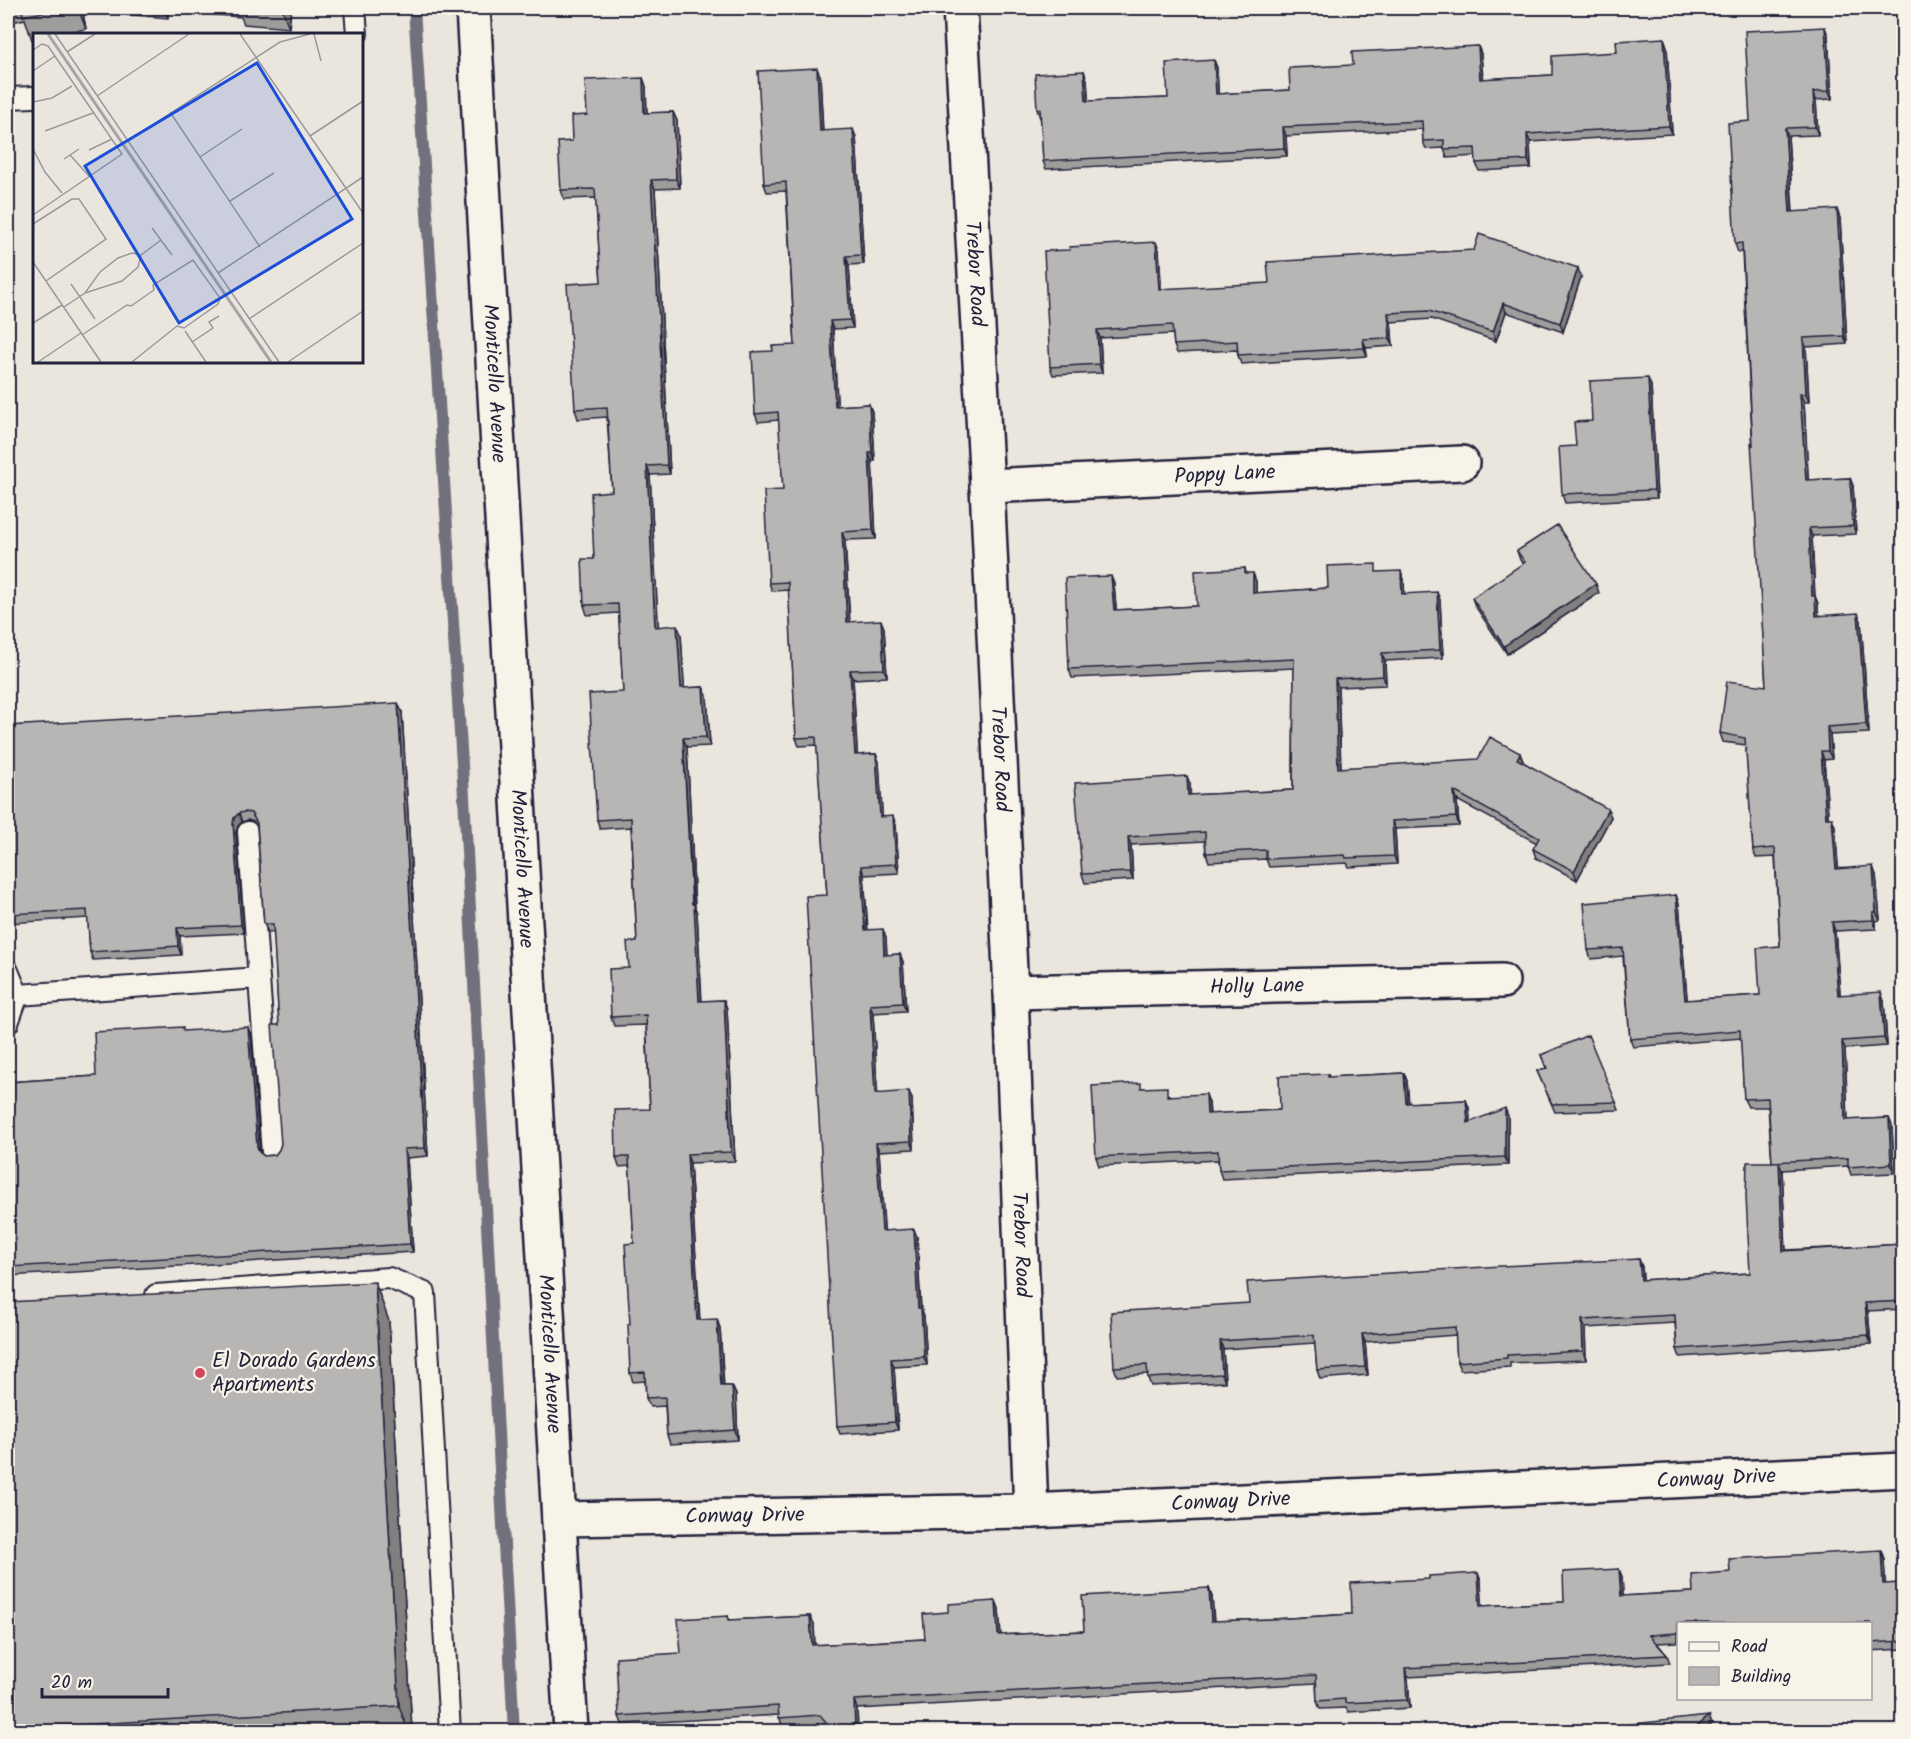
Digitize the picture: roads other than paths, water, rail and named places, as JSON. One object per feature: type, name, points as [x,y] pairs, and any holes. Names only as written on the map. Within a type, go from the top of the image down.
[{"type":"street","name":"Monticello Avenue","points":[[473,8],[570,1731]]},
{"type":"street","name":"Trebor Road","points":[[960,8],[987,486],[1011,992],[1031,1511]]},
{"type":"street","name":"Poppy Lane","points":[[987,486],[1462,463]]},
{"type":"street","name":"Holly Lane","points":[[1011,992],[1503,981]]},
{"type":"street","name":"Conway Drive","points":[[559,1519],[1031,1511],[1904,1470]]},
{"type":"lane","points":[[355,8],[357,33]]},
{"type":"lane","points":[[8,98],[33,97]]},
{"type":"lane","points":[[248,832],[272,1153]]},
{"type":"lane","points":[[8,971],[18,995],[8,1023]]},
{"type":"lane","points":[[18,995],[259,978]]},
{"type":"lane","points":[[139,1296],[389,1278],[425,1293],[450,1731]]},
{"type":"waterway","points":[[414,8],[464,796],[514,1732]]},
{"type":"place","name":"El Dorado Gardens Apartments","points":[[200,1373]]}]
